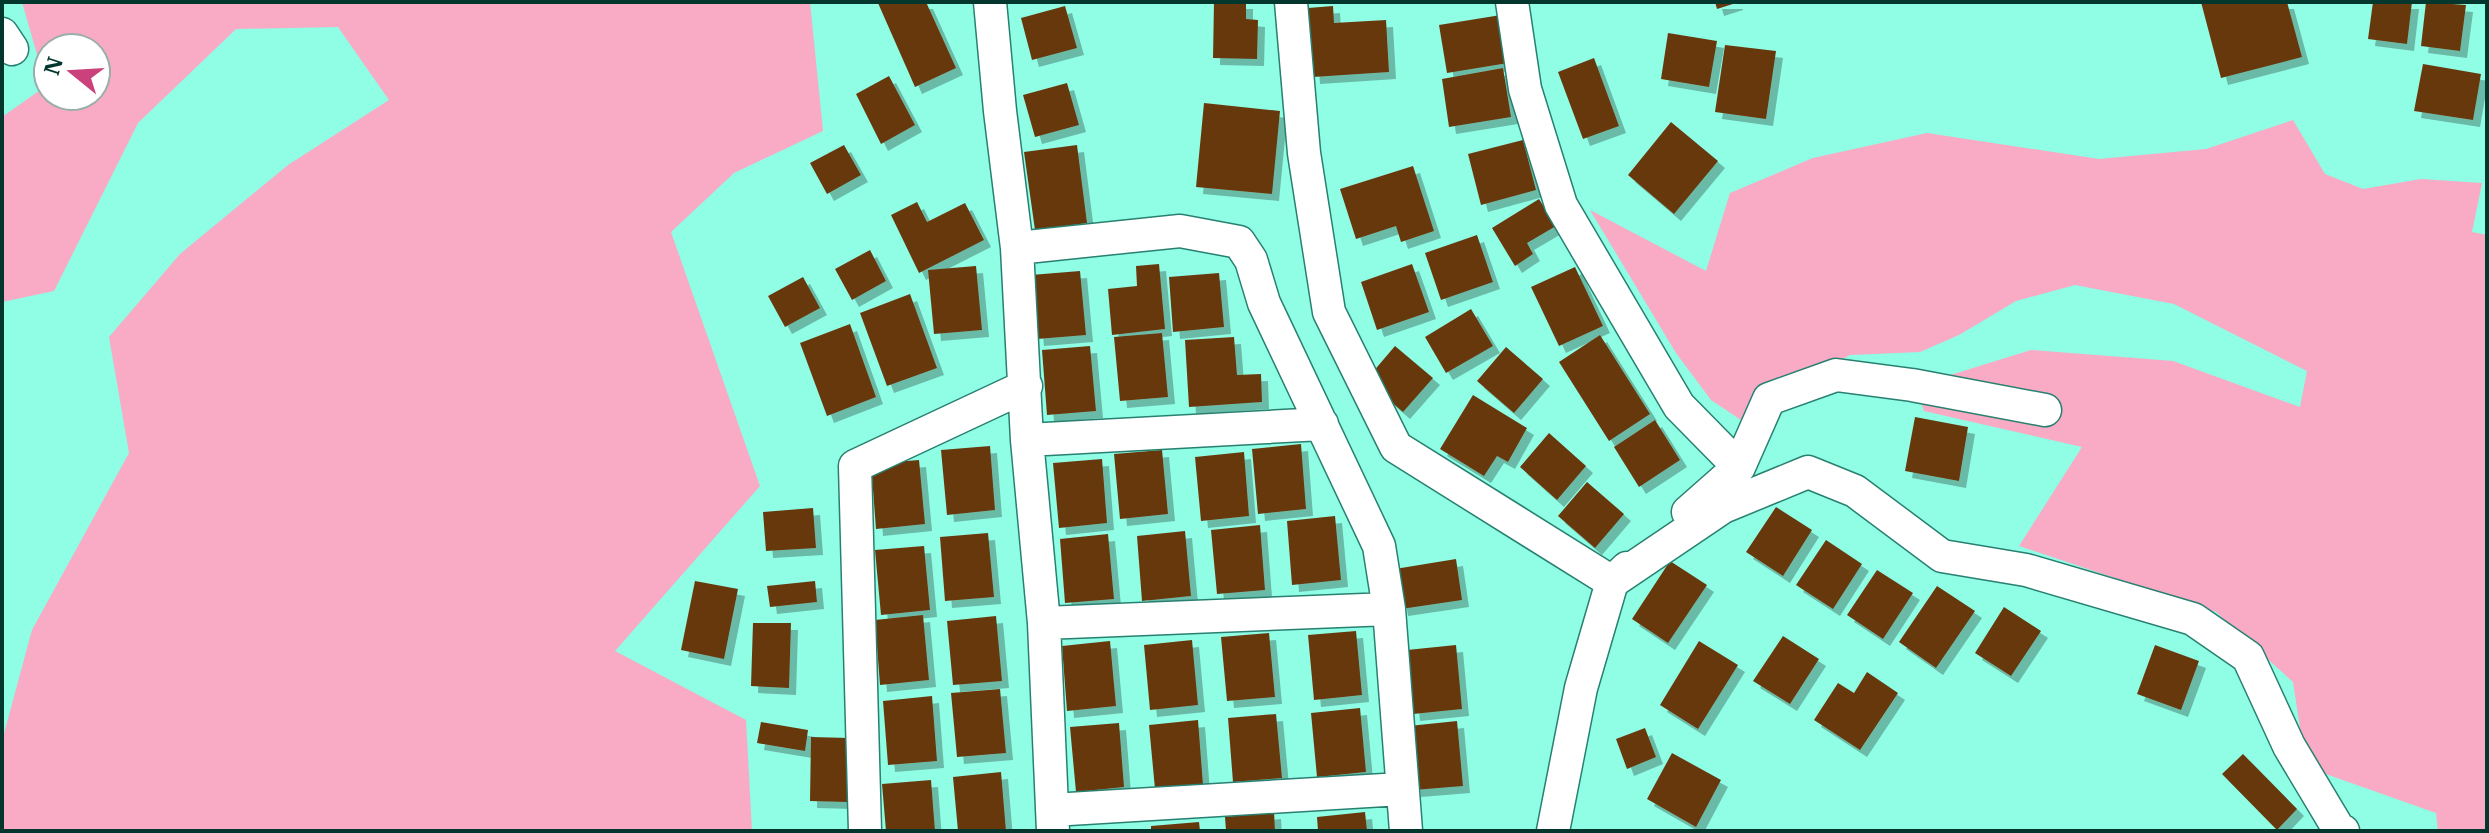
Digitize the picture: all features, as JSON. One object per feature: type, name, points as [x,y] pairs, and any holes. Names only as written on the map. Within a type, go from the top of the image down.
[{"type":"street","points":[[990,2],[1017,248],[1027,440],[1044,623],[1052,820],[1401,789]]},
{"type":"street","points":[[1291,2],[1304,153],[1329,312],[1396,447],[1612,582]]},
{"type":"street","points":[[1512,2],[1525,89],[1561,205],[1679,406],[1739,467]]},
{"type":"street","points":[[1017,248],[1180,231],[1239,242],[1251,260],[1264,303],[1379,546],[1389,609],[1406,831]]},
{"type":"street","points":[[1553,831],[1581,688],[1612,582],[1739,467],[1769,399],[1836,375],[1912,385],[2045,410]]},
{"type":"street","points":[[865,831],[855,466],[1026,386]]},
{"type":"street","points":[[1027,440],[1322,424]]},
{"type":"street","points":[[1612,582],[1723,507],[1808,472],[1855,491],[1942,556],[2026,570],[2193,619],[2248,657],[2289,746],[2338,828],[2343,831]]},
{"type":"street","points":[[1044,623],[1389,609]]},
{"type":"shaded area","points":[[22,2],[810,2],[823,131],[734,173],[671,232],[760,486],[615,651],[746,720],[752,831],[2,831],[2,741],[32,630],[129,453],[109,337],[180,254],[288,165],[389,100],[338,27],[236,29],[138,123],[54,291],[2,302],[2,117],[32,96],[32,112],[112,112],[112,32],[32,32],[32,37]]},
{"type":"shaded area","points":[[2293,120],[2325,174],[2363,189],[2421,179],[2482,183],[2472,232],[2487,235],[2487,831],[2438,831],[2436,813],[2306,767],[2293,682],[2216,612],[2019,546],[2082,447],[1924,411],[1915,386],[2031,350],[2173,361],[2300,407],[2307,371],[2174,304],[2075,285],[2016,301],[1959,335],[1920,352],[1850,355],[1800,382],[1750,426],[1711,400],[1676,353],[1590,210],[1706,271],[1730,193],[1813,158],[1927,133],[2099,159],[2206,149]]},
{"type":"building","points":[[880,2],[926,2],[956,68],[915,87]]},
{"type":"building","points":[[1214,2],[1246,2],[1246,19],[1258,20],[1257,59],[1213,58]]},
{"type":"building","points":[[1715,2],[1736,2],[1736,3],[1717,9]]},
{"type":"building","points":[[2201,2],[2287,2],[2302,57],[2221,78]]},
{"type":"building","points":[[2373,2],[2412,2],[2407,44],[2368,39]]},
{"type":"building","points":[[2426,2],[2466,5],[2460,51],[2421,46]]},
{"type":"building","points":[[1065,6],[1077,48],[1032,60],[1021,18]]},
{"type":"building","points":[[1333,6],[1334,23],[1386,20],[1389,72],[1313,77],[1308,8]]},
{"type":"building","points":[[1501,15],[1508,63],[1447,73],[1439,25]]},
{"type":"building","points":[[1668,33],[1717,41],[1709,87],[1661,79]]},
{"type":"building","points":[[1725,45],[1776,51],[1766,119],[1715,112]]},
{"type":"building","points":[[1594,58],[1619,126],[1583,139],[1558,72]]},
{"type":"building","points":[[2423,64],[2481,74],[2473,120],[2414,111]]},
{"type":"building","points":[[1503,68],[1511,117],[1449,127],[1442,79]]},
{"type":"building","points":[[889,76],[915,125],[881,144],[856,94]]},
{"type":"building","points":[[1067,83],[1079,125],[1035,137],[1023,95]]},
{"type":"building","points":[[1204,103],[1280,111],[1272,194],[1196,187]]},
{"type":"building","points":[[1671,122],[1718,161],[1674,214],[1628,175]]},
{"type":"building","points":[[1523,140],[1536,190],[1481,205],[1468,154]]},
{"type":"building","points":[[844,145],[861,175],[827,194],[810,163]]},
{"type":"building","points":[[1077,145],[1087,223],[1035,230],[1024,152]]},
{"type":"building","points":[[1413,166],[1434,231],[1401,242],[1396,226],[1356,239],[1340,189]]},
{"type":"building","points":[[1539,199],[1556,226],[1527,243],[1533,254],[1515,266],[1492,228]]},
{"type":"building","points":[[917,202],[927,222],[965,203],[984,240],[919,273],[891,215]]},
{"type":"building","points":[[1477,235],[1493,282],[1441,300],[1425,253]]},
{"type":"building","points":[[870,250],[886,281],[852,300],[835,269]]},
{"type":"building","points":[[1159,264],[1165,329],[1112,335],[1108,289],[1137,286],[1136,266]]},
{"type":"building","points":[[1412,264],[1429,312],[1377,330],[1361,282]]},
{"type":"building","points":[[976,266],[982,330],[934,334],[928,270]]},
{"type":"building","points":[[1575,267],[1603,326],[1559,346],[1531,287]]},
{"type":"building","points":[[1080,271],[1086,335],[1037,339],[1031,275]]},
{"type":"building","points":[[1219,273],[1224,327],[1173,332],[1169,277]]},
{"type":"building","points":[[803,277],[820,308],[785,327],[768,296]]},
{"type":"building","points":[[910,294],[937,368],[887,386],[860,313]]},
{"type":"building","points":[[1471,309],[1493,346],[1446,373],[1425,337]]},
{"type":"building","points":[[850,324],[876,397],[827,416],[800,343]]},
{"type":"building","points":[[1162,333],[1168,397],[1120,401],[1114,337]]},
{"type":"building","points":[[1600,335],[1650,414],[1609,441],[1559,362]]},
{"type":"building","points":[[1234,337],[1237,375],[1261,374],[1262,402],[1189,407],[1185,340]]},
{"type":"building","points":[[1090,346],[1096,411],[1047,415],[1042,350]]},
{"type":"building","points":[[1395,346],[1433,378],[1403,412],[1366,380]]},
{"type":"building","points":[[1506,347],[1543,379],[1514,413],[1477,381]]},
{"type":"building","points":[[1473,395],[1527,428],[1508,462],[1497,456],[1484,476],[1440,449]]},
{"type":"building","points":[[1915,417],[1968,427],[1959,481],[1905,471]]},
{"type":"building","points":[[1655,420],[1680,460],[1639,487],[1614,447]]},
{"type":"building","points":[[1549,433],[1586,466],[1557,500],[1520,467]]},
{"type":"building","points":[[1301,444],[1306,509],[1258,514],[1252,449]]},
{"type":"building","points":[[990,446],[995,510],[947,515],[941,450]]},
{"type":"building","points":[[1162,450],[1168,514],[1120,519],[1114,454]]},
{"type":"building","points":[[1244,452],[1249,516],[1201,521],[1195,457]]},
{"type":"building","points":[[1102,459],[1107,523],[1059,528],[1053,463]]},
{"type":"building","points":[[919,460],[925,524],[876,529],[871,464]]},
{"type":"building","points":[[1587,482],[1624,514],[1595,548],[1558,516]]},
{"type":"building","points":[[1776,507],[1812,530],[1783,576],[1746,552]]},
{"type":"building","points":[[813,508],[816,548],[766,551],[763,512]]},
{"type":"building","points":[[1335,516],[1341,580],[1292,585],[1287,521]]},
{"type":"building","points":[[1260,525],[1265,590],[1217,594],[1211,530]]},
{"type":"building","points":[[1185,531],[1191,596],[1142,601],[1137,536]]},
{"type":"building","points":[[988,533],[994,597],[945,601],[940,537]]},
{"type":"building","points":[[1108,534],[1114,599],[1065,603],[1060,539]]},
{"type":"building","points":[[1826,540],[1862,564],[1833,609],[1796,585]]},
{"type":"building","points":[[924,546],[930,610],[881,615],[875,550]]},
{"type":"building","points":[[1456,559],[1462,600],[1401,609],[1395,569]]},
{"type":"building","points":[[1670,561],[1707,585],[1668,643],[1632,619]]},
{"type":"building","points":[[1877,570],[1913,593],[1883,639],[1847,615]]},
{"type":"building","points":[[695,581],[738,589],[724,659],[681,650]]},
{"type":"building","points":[[815,581],[817,602],[770,607],[767,586]]},
{"type":"building","points":[[1937,586],[1975,611],[1936,668],[1899,642]]},
{"type":"building","points":[[2004,607],[2041,631],[2011,676],[1975,653]]},
{"type":"building","points":[[923,615],[929,680],[880,685],[875,620]]},
{"type":"building","points":[[996,616],[1002,681],[953,685],[947,621]]},
{"type":"building","points":[[753,623],[791,623],[789,688],[751,686]]},
{"type":"building","points":[[1356,631],[1362,695],[1314,700],[1308,635]]},
{"type":"building","points":[[1269,633],[1275,697],[1227,701],[1221,637]]},
{"type":"building","points":[[1783,636],[1819,659],[1790,704],[1753,681]]},
{"type":"building","points":[[1192,640],[1198,705],[1150,710],[1144,645]]},
{"type":"building","points":[[1110,641],[1116,706],[1067,711],[1062,646]]},
{"type":"building","points":[[1699,641],[1738,665],[1698,729],[1660,705]]},
{"type":"building","points":[[1456,645],[1462,709],[1413,714],[1407,650]]},
{"type":"building","points":[[2155,645],[2199,661],[2181,710],[2137,694]]},
{"type":"building","points":[[1867,672],[1898,693],[1860,750],[1814,720],[1838,683],[1854,693]]},
{"type":"building","points":[[1000,689],[1006,753],[957,757],[951,693]]},
{"type":"building","points":[[932,696],[937,761],[888,765],[883,701]]},
{"type":"building","points":[[1360,708],[1366,772],[1317,777],[1311,713]]},
{"type":"building","points":[[1276,714],[1282,778],[1233,782],[1228,718]]},
{"type":"building","points":[[1198,720],[1203,785],[1155,789],[1149,725]]},
{"type":"building","points":[[1457,721],[1463,786],[1414,790],[1409,726]]},
{"type":"building","points":[[761,722],[808,730],[805,751],[757,743]]},
{"type":"building","points":[[1119,723],[1124,787],[1076,792],[1070,727]]},
{"type":"building","points":[[1645,728],[1656,757],[1627,769],[1616,739]]},
{"type":"building","points":[[811,737],[849,738],[847,802],[810,801]]},
{"type":"building","points":[[1672,753],[1721,780],[1696,827],[1647,799]]},
{"type":"building","points":[[2243,754],[2297,809],[2277,830],[2222,774]]},
{"type":"building","points":[[1001,772],[1006,831],[958,831],[953,777]]},
{"type":"building","points":[[931,780],[935,831],[886,831],[882,784]]},
{"type":"building","points":[[1274,812],[1275,831],[1226,831],[1225,817]]},
{"type":"building","points":[[1365,812],[1367,831],[1318,831],[1317,817]]},
{"type":"building","points":[[1199,822],[1200,831],[1151,831],[1151,826]]}]
